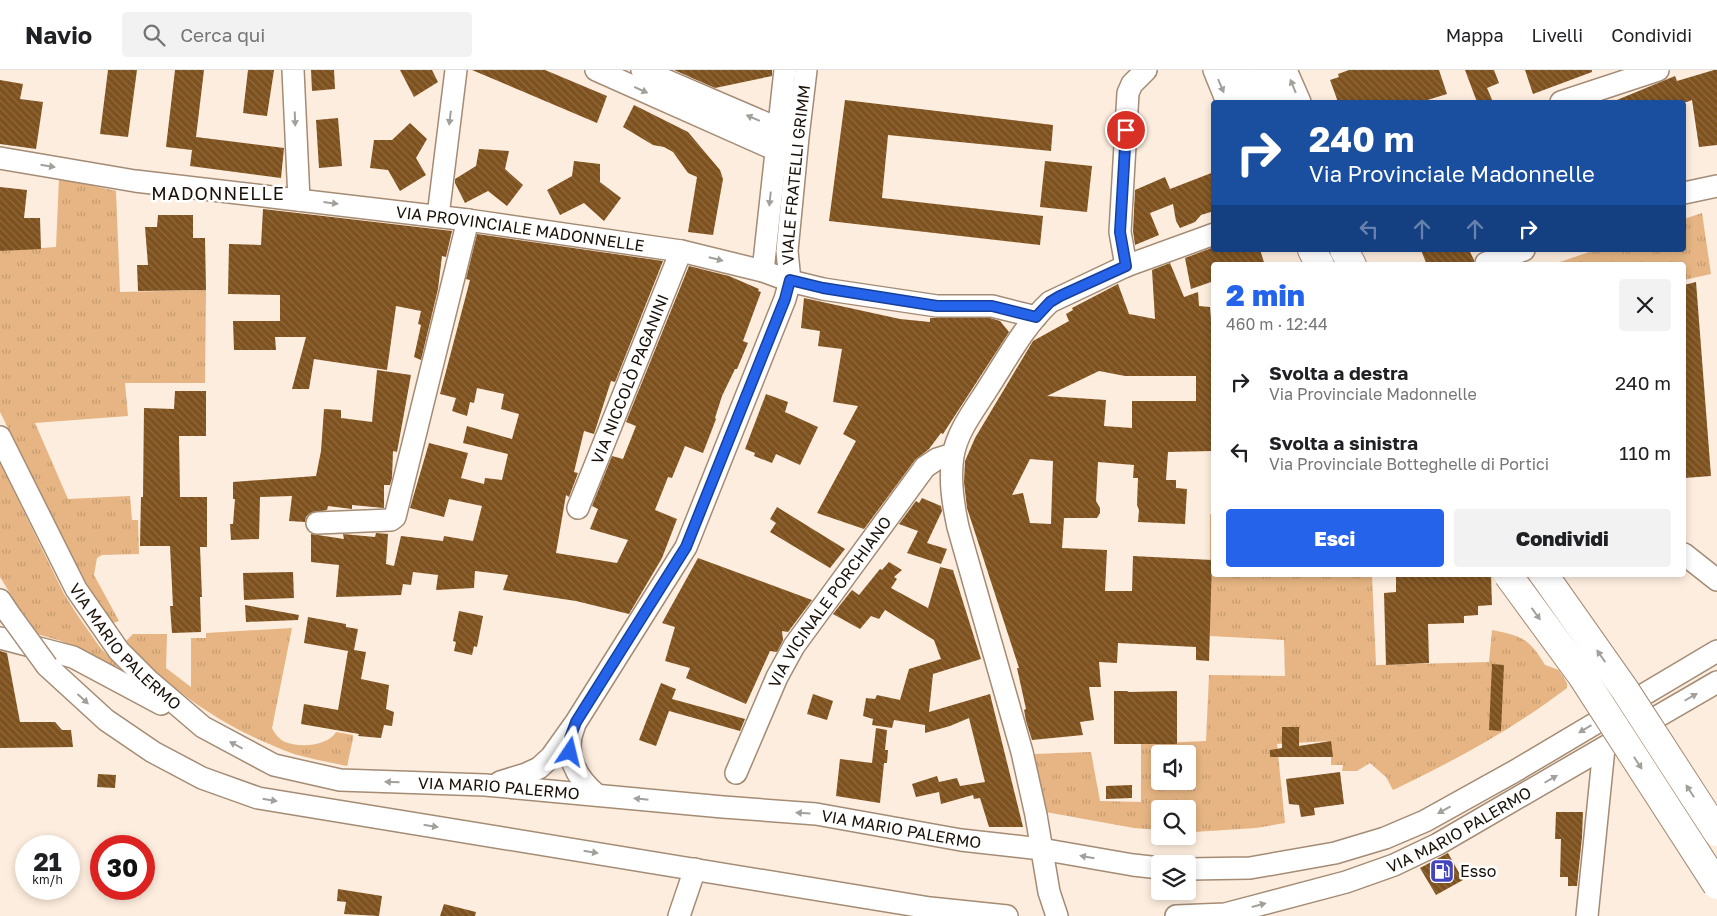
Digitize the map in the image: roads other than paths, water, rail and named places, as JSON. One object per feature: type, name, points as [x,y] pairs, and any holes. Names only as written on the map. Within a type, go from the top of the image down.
[{"type":"highway","points":[[1236,70],[1248,100]]},
{"type":"highway","points":[[1265,70],[1277,100]]},
{"type":"highway","points":[[1509,577],[1582,676],[1717,886]]},
{"type":"highway","points":[[1545,577],[1625,690],[1717,832]]},
{"type":"street","points":[[293,70],[299,200]]},
{"type":"street","points":[[438,216],[456,70]]},
{"type":"street","points":[[596,70],[776,150],[798,137]]},
{"type":"street","points":[[642,70],[798,137]]},
{"type":"street","name":"VIALE FRATELLI GRIMM","points":[[762,271],[785,70]]},
{"type":"street","name":"VIALE FRATELLI GRIMM","points":[[790,280],[787,251],[806,70]]},
{"type":"street","points":[[1126,266],[1120,232],[1128,93],[1132,84],[1146,70]]},
{"type":"street","points":[[1214,70],[1226,100]]},
{"type":"street","points":[[1286,70],[1299,100]]},
{"type":"street","points":[[1567,100],[1658,70]]},
{"type":"street","name":"VIA PROVINCIALE MADONNELLE","points":[[0,158],[135,181],[438,216],[681,251],[823,288],[937,306],[992,306],[1036,317]]},
{"type":"street","points":[[1686,193],[1717,186]]},
{"type":"street","points":[[317,523],[391,520],[395,518],[468,220]]},
{"type":"street","points":[[1057,916],[1049,892],[1036,815],[1022,752],[958,528],[953,503],[951,475],[954,454],[964,427],[1021,336],[1050,302],[1126,266],[1211,235]]},
{"type":"street","name":"VIA NICCOLÒ PAGANINI","points":[[578,508],[681,251]]},
{"type":"street","points":[[1484,259],[1515,252]]},
{"type":"street","points":[[485,785],[510,780],[539,768],[551,757],[576,722],[686,547],[785,299],[790,280]]},
{"type":"street","name":"VIA MARIO PALERMO","points":[[0,437],[76,589],[119,651],[148,680],[202,728],[274,765],[340,780],[485,785],[816,814],[961,840],[1041,849],[1151,867]]},
{"type":"street","name":"VIA VICINALE PORCHIANO","points":[[736,773],[777,676],[794,646],[925,467],[937,459],[954,454]]},
{"type":"street","points":[[1686,556],[1717,580]]},
{"type":"street","points":[[5,607],[47,666],[106,720],[154,752],[202,778],[258,798],[930,908],[1007,916]]},
{"type":"street","points":[[0,638],[73,657],[134,688],[202,728]]},
{"type":"street","name":"VIA MARIO PALERMO","points":[[1196,869],[1250,868],[1335,853],[1385,838],[1425,821],[1482,789],[1717,650]]},
{"type":"street","name":"VIA MARIO PALERMO","points":[[1176,916],[1225,914],[1346,882],[1394,865],[1438,844],[1717,682]]},
{"type":"street","points":[[576,722],[570,738],[570,752],[576,772],[587,787],[597,795]]},
{"type":"street","points":[[1586,916],[1604,748]]},
{"type":"street","points":[[679,916],[695,869]]},
{"type":"place","name":"Esso","points":[[1442,871]]},
{"type":"district","name":"MADONNELLE","points":[[218,194]]}]
